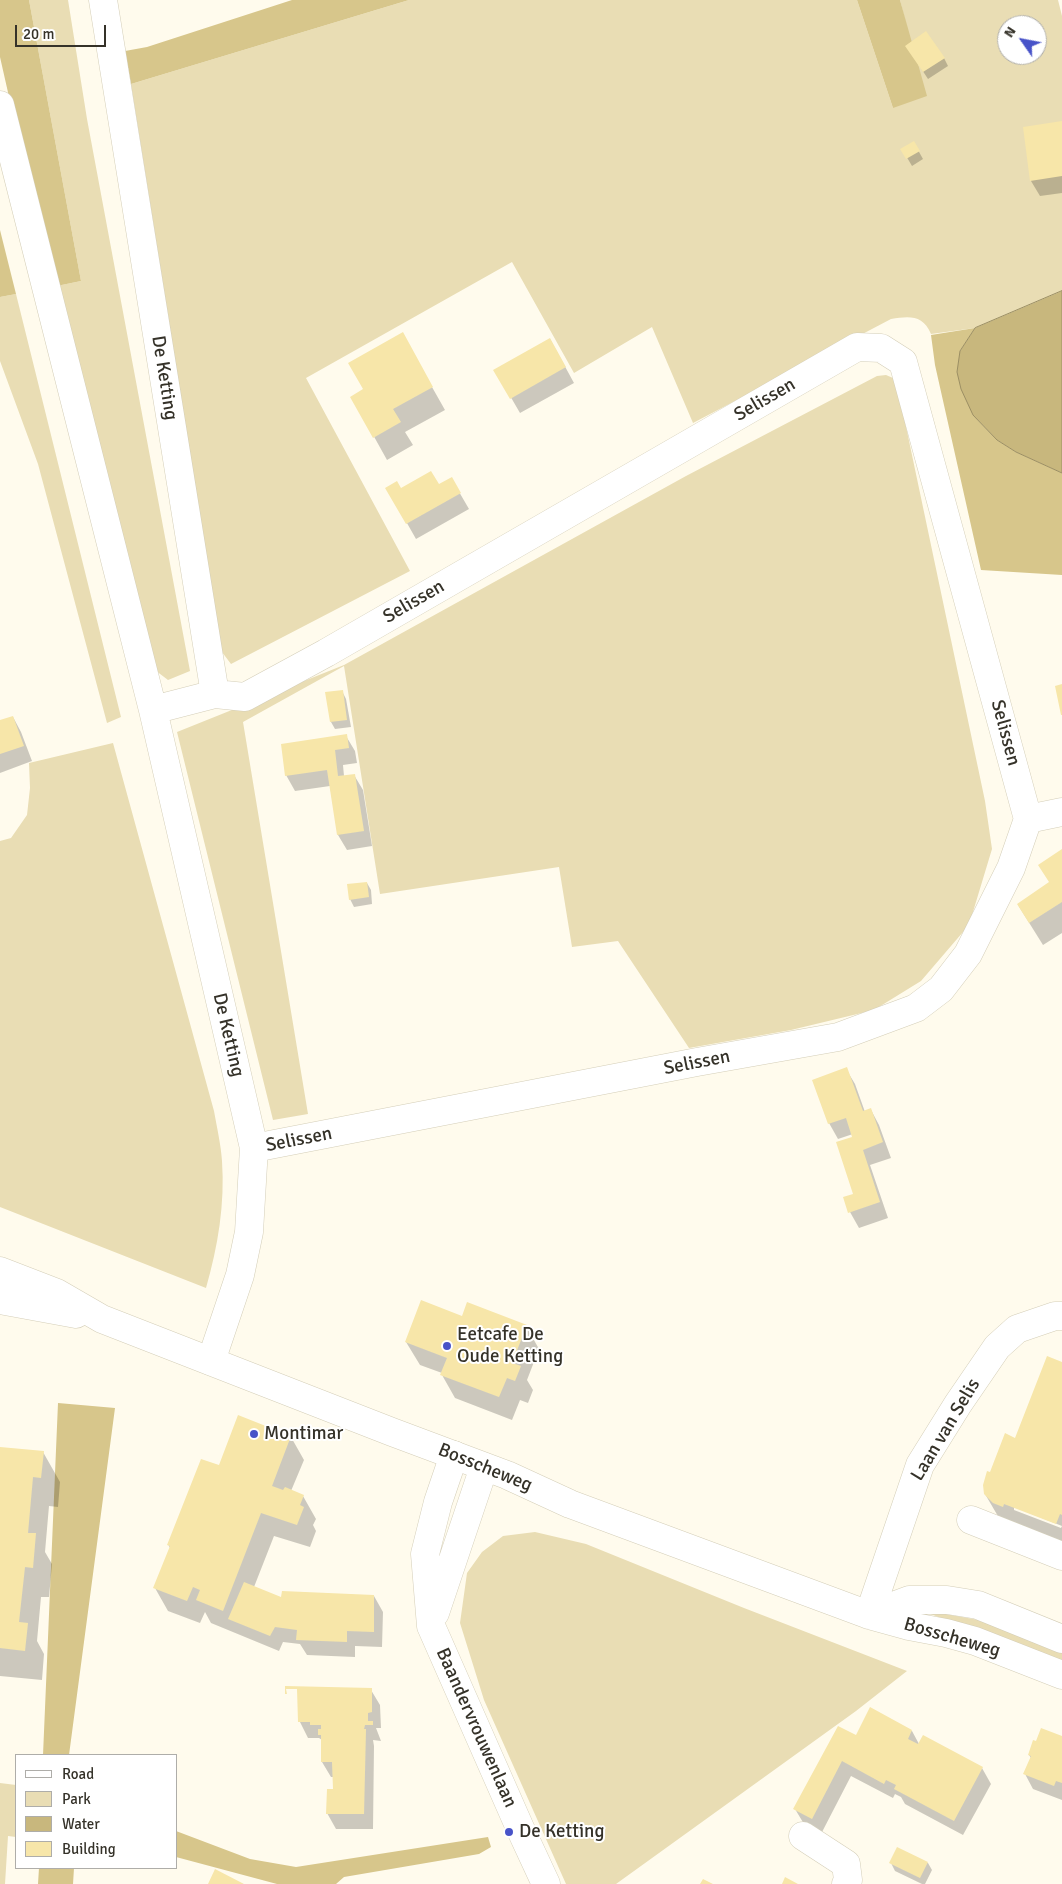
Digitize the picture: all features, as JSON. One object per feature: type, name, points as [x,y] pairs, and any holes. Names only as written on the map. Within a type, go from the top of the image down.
[{"type":"street","name":"De Ketting","points":[[104,0],[215,694]]},
{"type":"street","name":"De Ketting","points":[[0,104],[153,710],[254,1148],[249,1232],[240,1275],[211,1361]]},
{"type":"street","name":"Selissen","points":[[215,694],[245,696],[326,653],[857,347],[881,348],[903,362],[1028,818],[1012,868],[968,954],[941,989],[916,1008],[838,1037],[697,1062],[254,1148]]},
{"type":"street","points":[[153,710],[215,694]]},
{"type":"street","points":[[1028,818],[1062,812]]},
{"type":"street","name":"Bosscheweg","points":[[0,1271],[57,1293],[102,1318],[507,1475],[570,1504],[869,1614],[909,1626],[975,1641],[1062,1675]]},
{"type":"street","name":"Bosscheweg","points":[[0,1300],[102,1318]]},
{"type":"street","name":"Laan van Selis","points":[[869,1614],[920,1465],[958,1404],[997,1347],[1017,1329],[1055,1316],[1062,1316]]},
{"type":"street","name":"Baandervrouwenlaan","points":[[454,1455],[438,1502],[425,1554],[431,1626],[546,1884]]},
{"type":"street","name":"Baandervrouwenlaan","points":[[431,1626],[484,1467]]},
{"type":"street","points":[[972,1520],[1062,1556]]},
{"type":"street","name":"Bosscheweg","points":[[869,1614],[909,1600],[947,1600],[978,1605],[1062,1639]]},
{"type":"street","points":[[803,1836],[846,1864],[848,1880],[846,1884]]},
{"type":"green space","points":[[29,0],[68,0],[87,119],[190,671],[168,680],[134,654],[52,287],[81,281]]},
{"type":"green space","points":[[409,0],[857,0],[893,108],[912,48],[900,0],[1058,0],[1062,16],[1062,291],[975,328],[931,334],[924,323],[915,318],[891,319],[693,423],[652,327],[574,373],[512,262],[306,378],[410,571],[231,664],[222,652],[131,84]]},
{"type":"green space","points":[[16,294],[121,717],[107,723],[38,464],[0,361],[0,297]]},
{"type":"green space","points":[[886,375],[893,378],[897,384],[985,801],[992,849],[969,925],[921,981],[874,1010],[791,1030],[689,1048],[618,941],[572,947],[559,867],[380,894],[344,666],[243,722],[308,1114],[273,1120],[177,732],[344,665],[686,476],[877,376]]},
{"type":"green space","points":[[113,743],[214,1111],[220,1143],[223,1177],[221,1209],[217,1241],[206,1288],[0,1207],[0,841],[11,838],[27,815],[30,788],[29,763]]},
{"type":"green space","points":[[535,1532],[586,1544],[907,1671],[856,1711],[616,1884],[566,1884],[484,1700],[460,1623],[467,1573],[482,1552],[503,1536]]},
{"type":"green space","points":[[918,1609],[984,1621],[1062,1649],[1062,1666]]},
{"type":"green space","points":[[0,1783],[15,1785],[15,1837],[8,1836],[5,1884],[0,1884]]},
{"type":"shaded area","points":[[0,0],[29,0],[81,281],[52,287],[0,57]]},
{"type":"shaded area","points":[[292,0],[409,0],[131,84],[125,51],[147,47]]},
{"type":"shaded area","points":[[857,0],[900,0],[927,96],[893,108]]},
{"type":"shaded area","points":[[0,230],[16,294],[0,297]]},
{"type":"shaded area","points":[[975,328],[960,351],[973,415],[997,440],[1016,452],[1062,473],[1062,575],[981,570],[935,365],[931,335]]},
{"type":"shaded area","points":[[58,1403],[115,1408],[69,1754],[43,1754]]},
{"type":"shaded area","points":[[178,1832],[250,1859],[296,1867],[488,1837],[491,1847],[479,1854],[344,1877],[336,1884],[277,1884],[178,1858]]},
{"type":"shaded area","points":[[39,1869],[74,1869],[73,1884],[38,1884]]},
{"type":"water","points":[[1062,291],[1062,473],[1016,452],[997,440],[973,415],[961,389],[957,372],[960,351],[975,328]]},
{"type":"building","points":[[926,31],[945,58],[923,72],[905,46]]},
{"type":"building","points":[[1062,121],[1062,176],[1030,181],[1023,127]]},
{"type":"building","points":[[914,141],[920,151],[906,159],[900,149]]},
{"type":"building","points":[[403,332],[433,387],[393,409],[401,422],[373,438],[350,397],[363,389],[348,363]]},
{"type":"building","points":[[550,338],[566,367],[510,399],[493,370]]},
{"type":"building","points":[[431,471],[439,484],[452,477],[461,493],[406,524],[385,488],[397,481],[401,488]]},
{"type":"building","points":[[1062,684],[1062,715],[1061,715],[1055,686]]},
{"type":"building","points":[[343,690],[347,720],[330,722],[325,692]]},
{"type":"building","points":[[13,716],[24,746],[0,754],[0,720]]},
{"type":"building","points":[[347,734],[349,748],[335,750],[338,776],[355,774],[364,831],[337,835],[327,770],[285,776],[281,744]]},
{"type":"building","points":[[1062,849],[1062,902],[1029,923],[1017,904],[1049,882],[1038,865]]},
{"type":"building","points":[[367,882],[369,897],[349,900],[347,884]]},
{"type":"building","points":[[847,1067],[863,1111],[871,1108],[883,1142],[863,1150],[880,1202],[848,1213],[843,1197],[853,1194],[836,1142],[852,1137],[846,1118],[828,1124],[812,1080]]},
{"type":"building","points":[[421,1300],[462,1316],[467,1302],[527,1325],[512,1363],[521,1366],[515,1381],[507,1378],[499,1397],[440,1375],[447,1358],[405,1342]]},
{"type":"building","points":[[1047,1356],[1062,1362],[1062,1515],[1060,1514],[1056,1524],[1004,1504],[1003,1507],[993,1503],[984,1494],[983,1485],[987,1471],[990,1472],[1005,1433],[1015,1438]]},
{"type":"building","points":[[238,1415],[291,1436],[272,1486],[283,1490],[285,1487],[304,1495],[300,1505],[304,1507],[297,1525],[261,1513],[223,1611],[196,1600],[200,1590],[193,1587],[187,1601],[153,1588],[170,1546],[167,1545],[201,1459],[219,1465]]},
{"type":"building","points":[[0,1447],[44,1451],[41,1478],[33,1477],[28,1533],[36,1533],[33,1568],[25,1567],[19,1622],[28,1623],[25,1651],[0,1648]]},
{"type":"building","points":[[244,1582],[281,1597],[282,1591],[374,1595],[374,1632],[347,1631],[347,1642],[296,1640],[297,1630],[275,1627],[270,1636],[228,1619]]},
{"type":"building","points":[[285,1686],[372,1688],[372,1712],[368,1713],[368,1721],[373,1721],[373,1725],[365,1725],[364,1729],[366,1729],[364,1814],[326,1814],[327,1789],[333,1789],[332,1762],[321,1762],[321,1735],[318,1735],[318,1729],[321,1729],[321,1725],[310,1725],[310,1722],[298,1722],[297,1689],[286,1689],[287,1694],[285,1694]]},
{"type":"building","points":[[870,1707],[912,1730],[908,1739],[918,1744],[923,1735],[983,1767],[954,1821],[894,1789],[896,1785],[886,1780],[884,1784],[842,1761],[812,1819],[793,1809],[838,1726],[856,1735]]},
{"type":"building","points":[[1041,1728],[1062,1736],[1062,1783],[1056,1781],[1054,1786],[1023,1774],[1031,1756],[1028,1755],[1033,1740],[1036,1741]]},
{"type":"building","points":[[897,1847],[928,1862],[920,1878],[889,1863]]},
{"type":"building","points":[[215,1869],[244,1884],[208,1884]]},
{"type":"building","points":[[785,1877],[798,1884],[782,1884]]},
{"type":"building","points":[[703,1879],[713,1884],[700,1884]]},
{"type":"place","name":"Eetcafe De Oude Ketting","points":[[447,1346]]},
{"type":"place","name":"Montimar","points":[[254,1434]]},
{"type":"place","name":"De Ketting","points":[[509,1832]]}]
